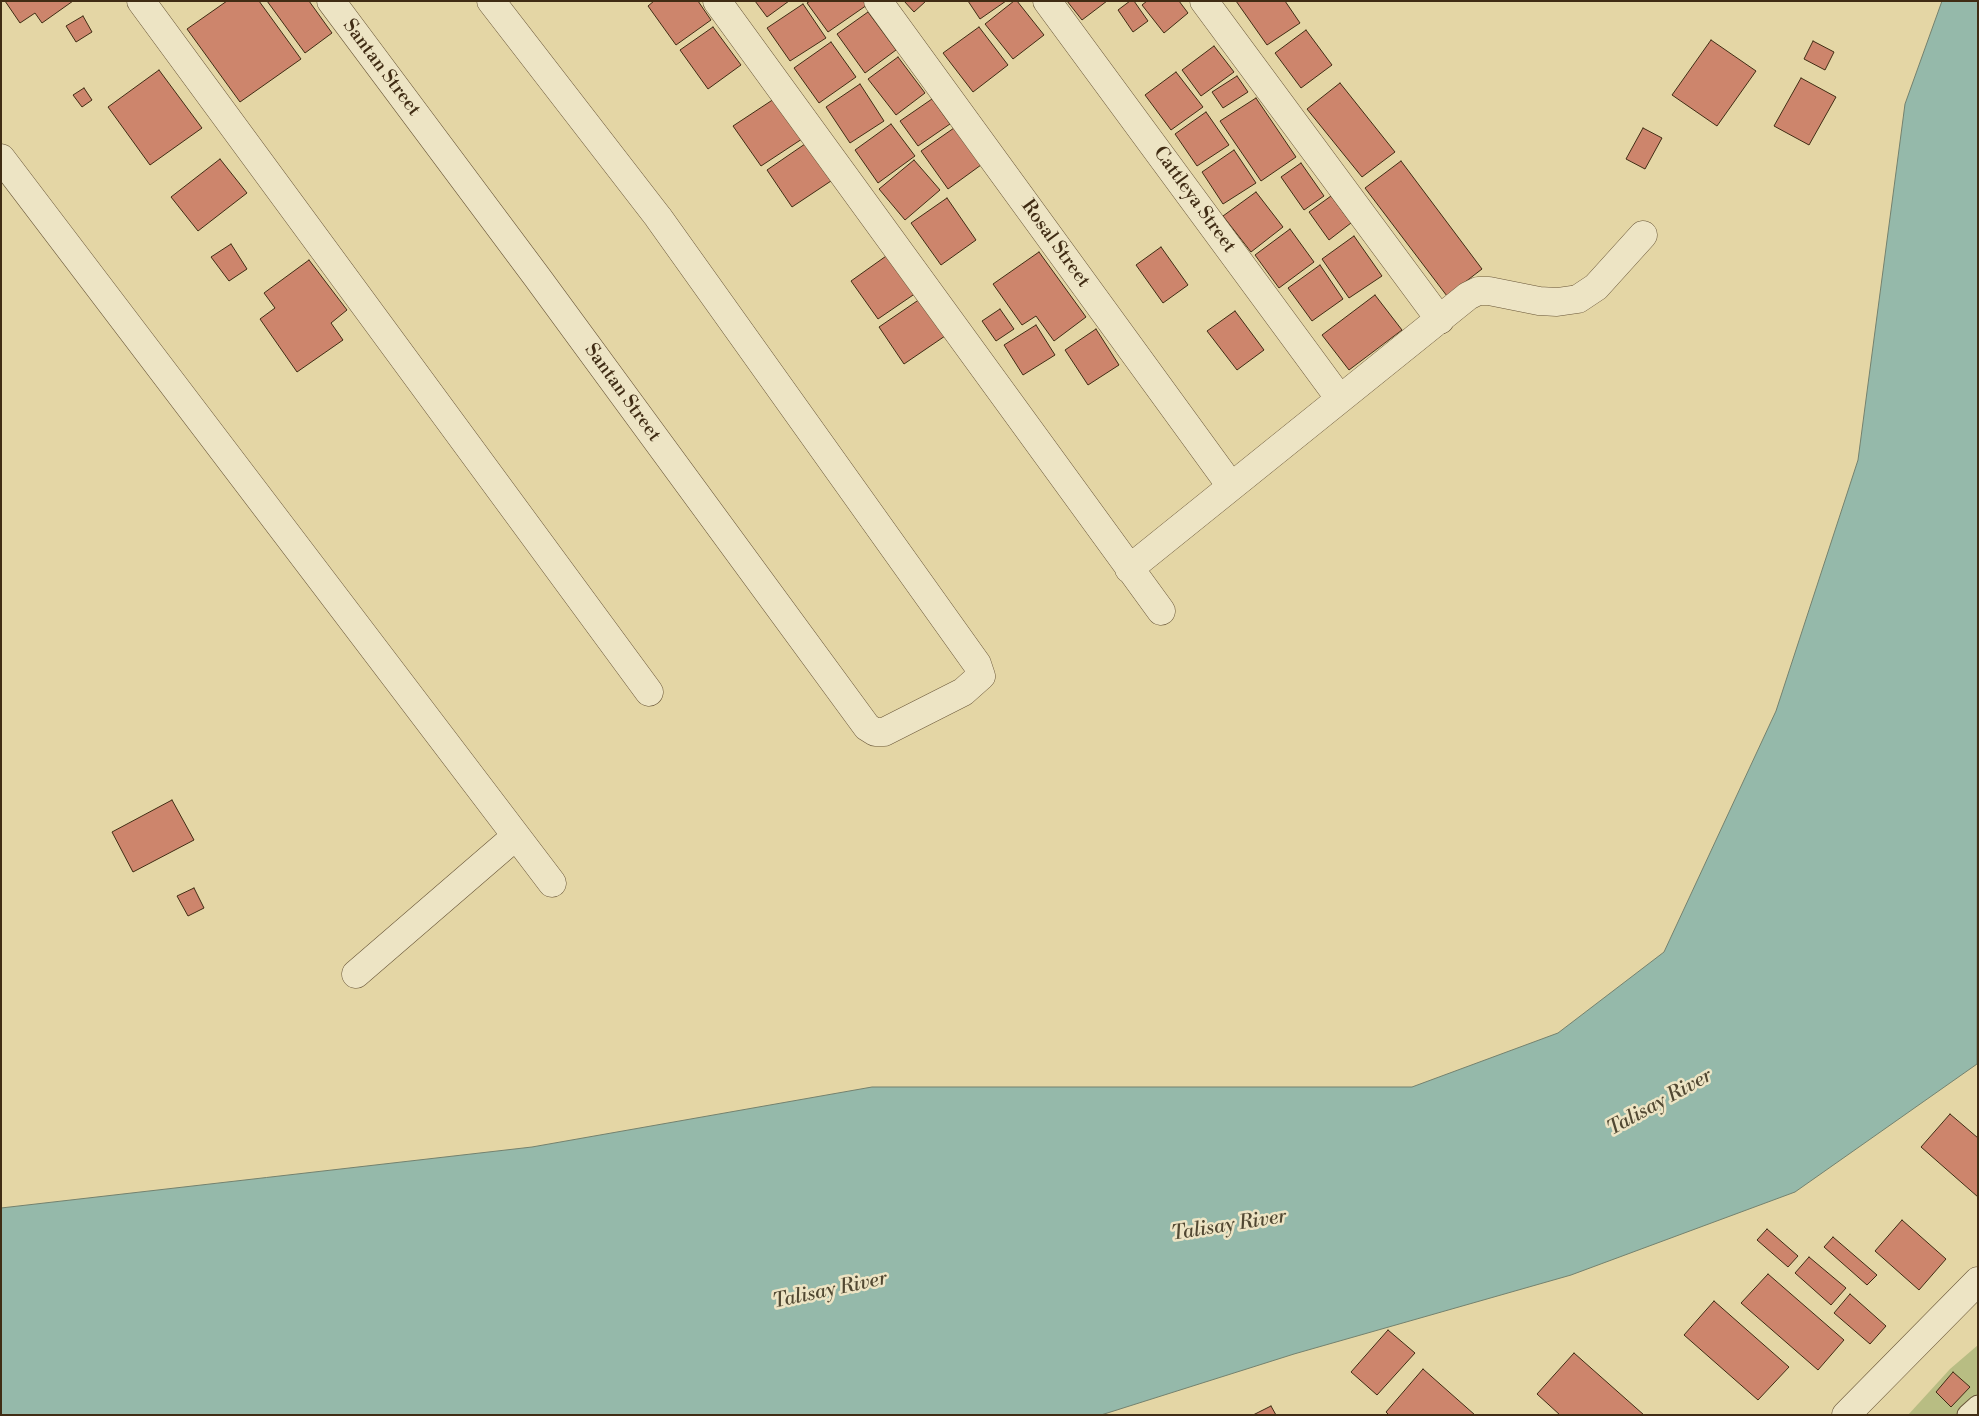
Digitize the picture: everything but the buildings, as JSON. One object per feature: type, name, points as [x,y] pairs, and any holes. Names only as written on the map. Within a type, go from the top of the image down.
[{"type":"street","points":[[141,1],[649,692]]},
{"type":"street","name":"Santan Street","points":[[331,1],[537,276],[867,727],[874,732],[884,732],[963,692],[981,676],[977,664],[658,217],[491,1]]},
{"type":"street","points":[[717,1],[1161,611]]},
{"type":"street","name":"Rosal Street","points":[[878,1],[1231,486]]},
{"type":"street","name":"Cattleya Street","points":[[1047,1],[1340,399]]},
{"type":"street","points":[[1204,1],[1440,320]]},
{"type":"street","points":[[1,158],[552,883]]},
{"type":"street","points":[[1129,568],[1468,296],[1478,291],[1489,291],[1538,301],[1557,302],[1578,299],[1596,287],[1642,235]]},
{"type":"street","points":[[356,974],[516,836]]},
{"type":"street","points":[[1846,1415],[1974,1293]]},
{"type":"lane","points":[[1968,1415],[1978,1406]]},
{"type":"green space","points":[[1978,1345],[1978,1415],[1908,1415],[1950,1369]]},
{"type":"water","name":"Talisay River","points":[[1942,1],[1978,1],[1977,1064],[1795,1192],[1571,1275],[1294,1354],[1101,1415],[1,1415],[1,1208],[532,1147],[872,1087],[1412,1087],[1558,1033],[1664,952],[1776,711],[1858,460],[1905,104]]}]
